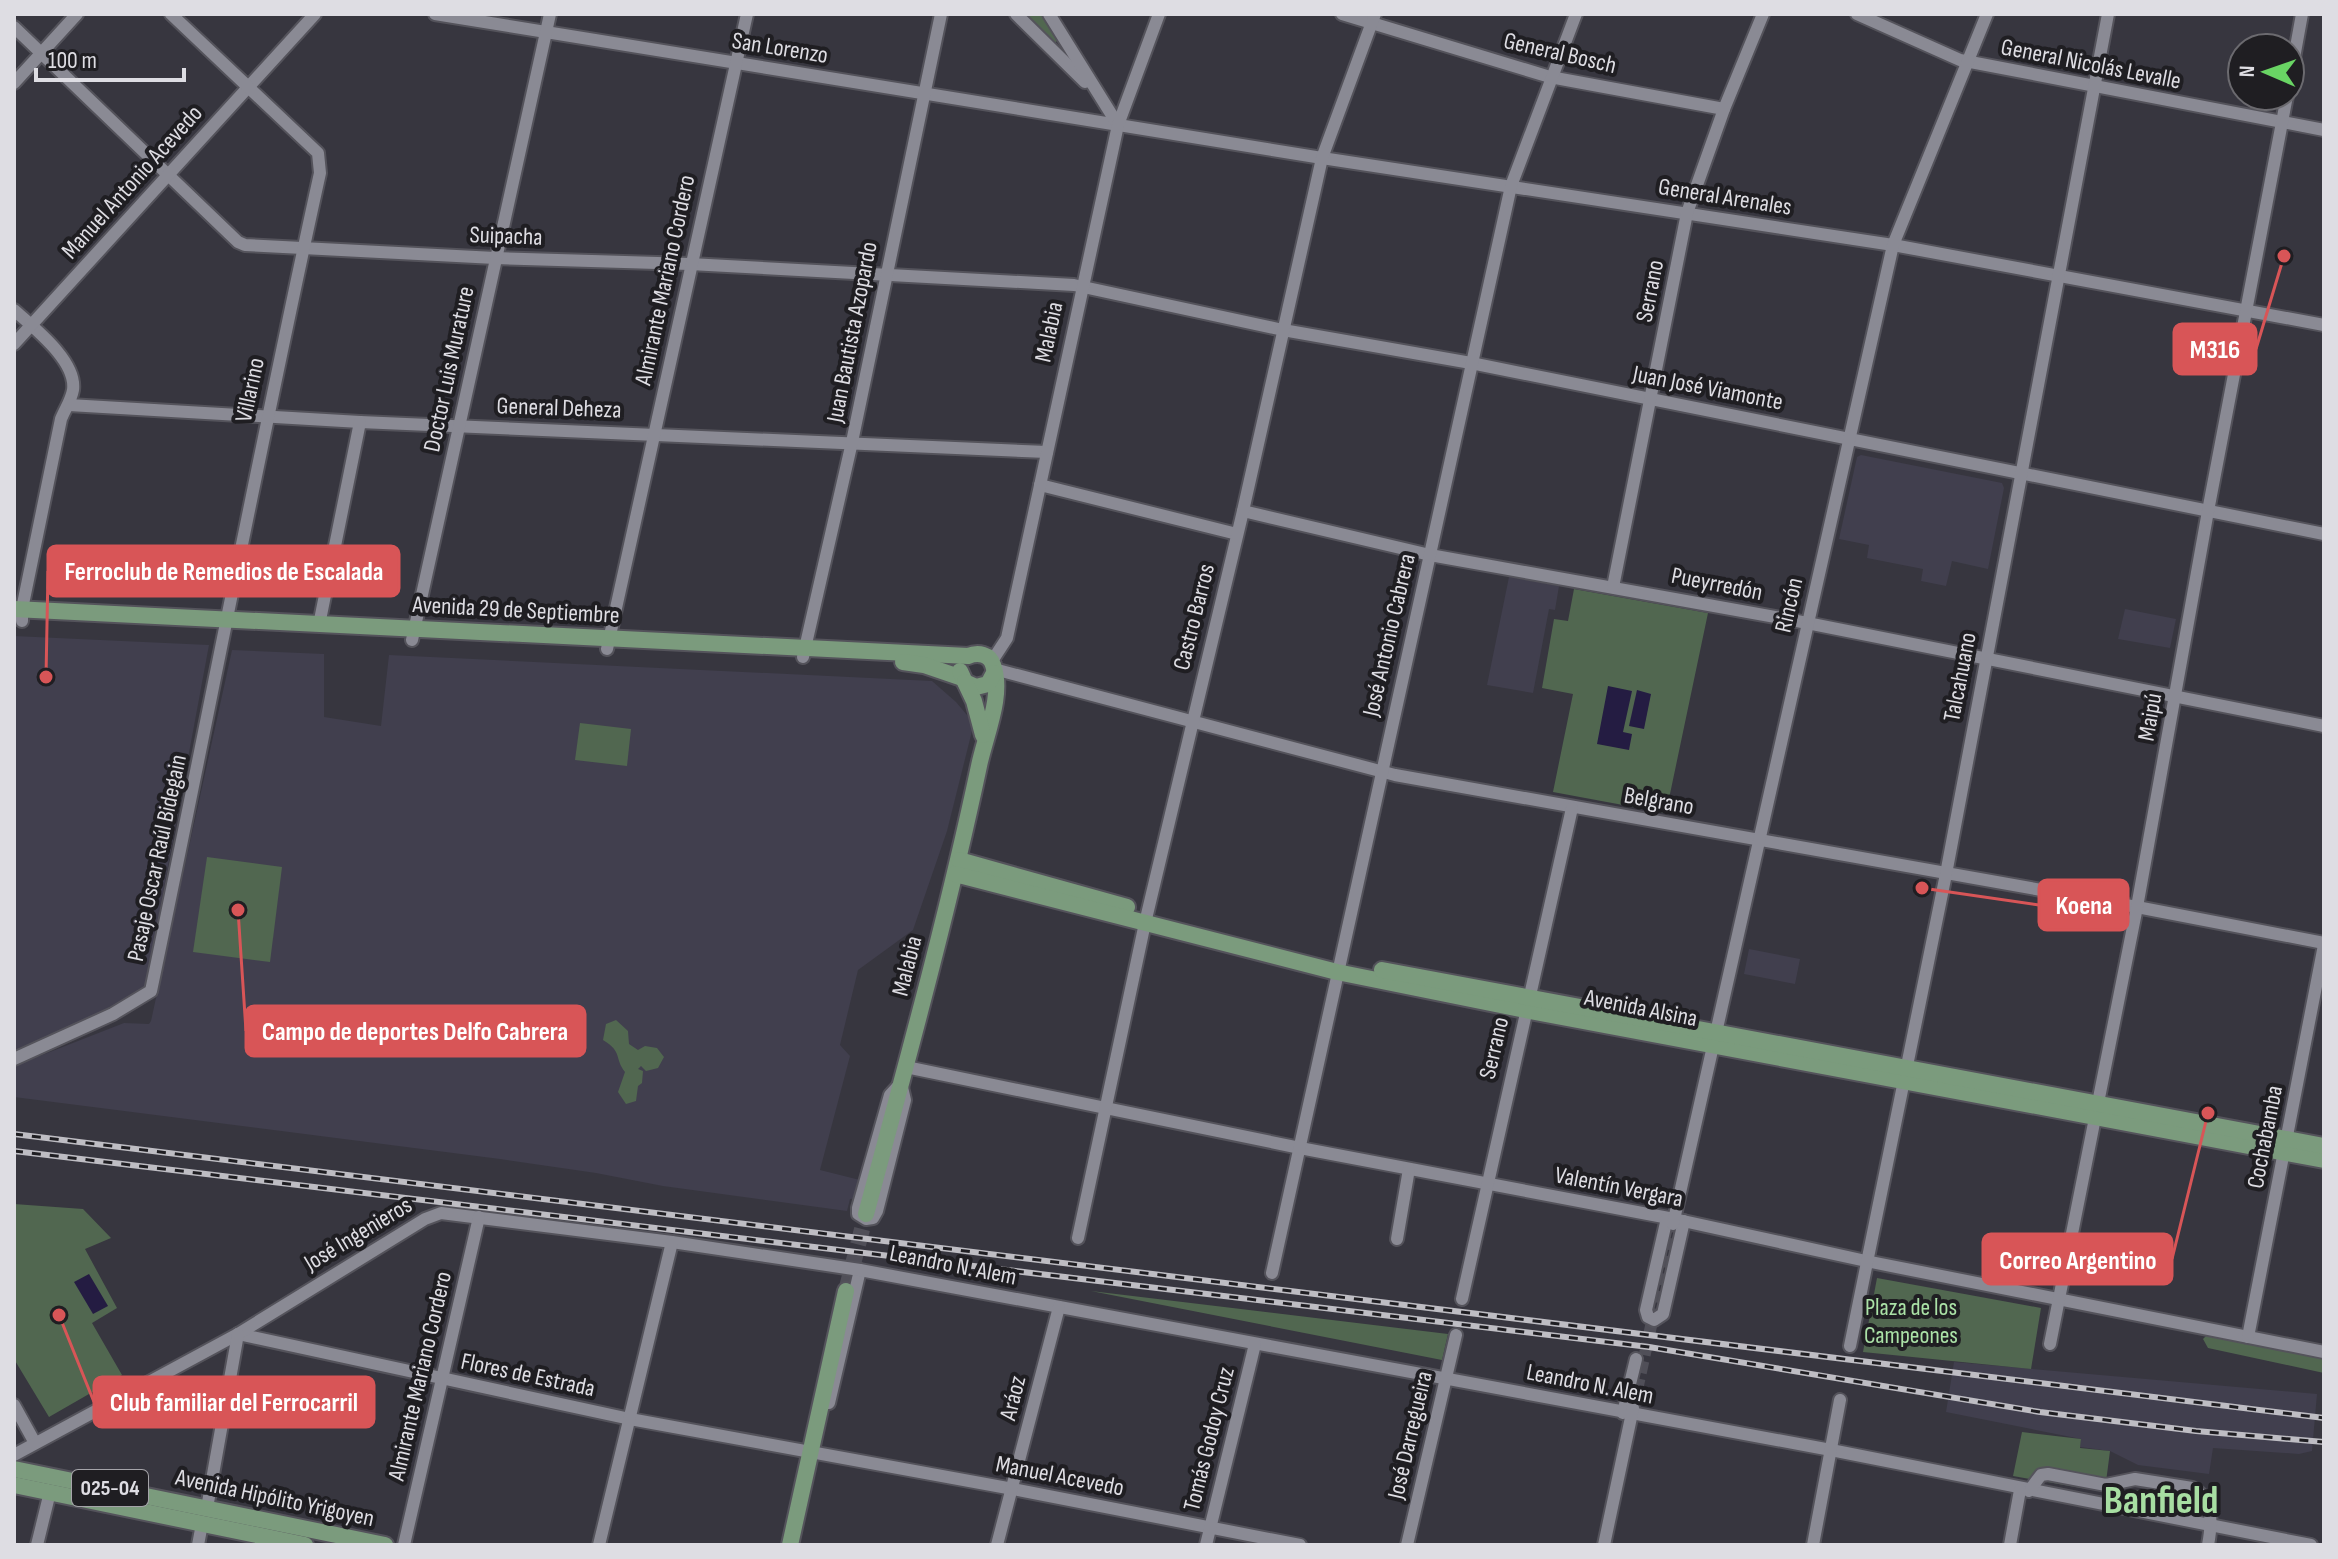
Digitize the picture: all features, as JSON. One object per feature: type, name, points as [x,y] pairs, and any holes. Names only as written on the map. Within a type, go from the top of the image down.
[{"type":"main road","name":"Avenida 29 de Septiembre","points":[[18,615],[608,644],[968,656]]},
{"type":"main road","name":"Avenida 29 de Septiembre","points":[[224,625],[319,625],[412,635]]},
{"type":"main road","name":"Avenida 29 de Septiembre","points":[[804,652],[913,663],[964,680]]},
{"type":"main road","points":[[964,680],[970,686],[983,687],[992,679],[993,668],[978,653],[968,656],[961,666],[964,680],[981,720],[984,740]]},
{"type":"main road","name":"Malabia","points":[[866,1214],[957,867],[995,696],[993,668]]},
{"type":"main road","name":"Avenida Alsina","points":[[957,867],[1338,967],[2286,1146],[2324,1160]]},
{"type":"main road","name":"Avenida Alsina","points":[[2286,1146],[2324,1146]]},
{"type":"main road","points":[[790,1545],[846,1291]]},
{"type":"main road","name":"Avenida Hipólito Yrigoyen","points":[[14,1469],[204,1516],[305,1545]]},
{"type":"main road","name":"Avenida Hipólito Yrigoyen","points":[[14,1485],[385,1545]]},
{"type":"street","points":[[14,83],[77,14]]},
{"type":"street","points":[[171,14],[250,86]]},
{"type":"street","name":"Manuel Antonio Acevedo","points":[[14,344],[315,14]]},
{"type":"street","name":"San Lorenzo","points":[[435,14],[1118,125]]},
{"type":"street","name":"Doctor Luis Murature","points":[[412,635],[550,14]]},
{"type":"street","name":"Almirante Mariano Cordero","points":[[608,644],[747,14]]},
{"type":"street","name":"Juan Bautista Azopardo","points":[[804,652],[852,442],[941,14]]},
{"type":"street","points":[[1016,14],[1100,97]]},
{"type":"street","points":[[1049,14],[1118,125]]},
{"type":"street","name":"Malabia","points":[[993,668],[1007,638],[1118,125],[1159,14]]},
{"type":"street","name":"General Bosch","points":[[1342,14],[1373,18],[1550,77],[1724,109]]},
{"type":"street","name":"José Antonio Cabrera","points":[[1272,1273],[1511,186],[1576,14]]},
{"type":"street","name":"Serrano","points":[[1613,587],[1687,213],[1724,109],[1763,14]]},
{"type":"street","name":"General Nicolás Levalle","points":[[1857,14],[1968,62],[2324,130]]},
{"type":"street","name":"Rincón","points":[[1675,1221],[1893,245],[1987,14]]},
{"type":"street","name":"Talcahuano","points":[[1850,1346],[1946,874],[2108,14]]},
{"type":"street","name":"Castro Barros","points":[[1078,1238],[1104,1108],[1322,158],[1373,18]]},
{"type":"street","name":"Suipacha","points":[[14,27],[238,242],[253,247],[690,264],[1083,287]]},
{"type":"street","name":"Villarino","points":[[224,625],[320,173],[320,159],[314,149],[250,86]]},
{"type":"street","name":"Maipú","points":[[2050,1344],[2137,907],[2208,511],[2285,112]]},
{"type":"street","name":"General Arenales","points":[[1118,125],[1893,245],[2324,325]]},
{"type":"street","name":"Juan José Viamonte","points":[[1083,287],[1283,330],[1471,363],[2324,534]]},
{"type":"street","points":[[14,310],[66,362],[73,382],[69,405],[61,419],[18,615]]},
{"type":"street","name":"General Deheza","points":[[69,405],[360,422],[1047,452]]},
{"type":"street","points":[[319,625],[360,422]]},
{"type":"street","points":[[1040,485],[1237,534]]},
{"type":"street","name":"Pueyrredón","points":[[1243,511],[1430,555],[1807,623],[2324,726]]},
{"type":"street","name":"Pasaje Oscar Raúl Bidegain","points":[[14,1059],[113,1014],[151,991],[212,701],[224,625]]},
{"type":"street","name":"Belgrano","points":[[993,668],[1381,772],[2137,907],[2324,944]]},
{"type":"street","name":"Serrano","points":[[1462,1299],[1572,808]]},
{"type":"street","name":"Cochabamba","points":[[2248,1337],[2324,944]]},
{"type":"street","name":"Malabia","points":[[903,1075],[905,1100],[877,1211],[873,1218],[866,1219],[858,1214],[858,1208],[890,1095],[903,1075]]},
{"type":"street","name":"Valentín Vergara","points":[[903,1075],[1104,1108],[2324,1352]]},
{"type":"street","points":[[1397,1239],[1409,1169]]},
{"type":"street","name":"José Ingenieros","points":[[14,1455],[238,1334],[441,1213],[672,1242],[860,1270]]},
{"type":"street","name":"Almirante Mariano Cordero","points":[[404,1545],[479,1217]]},
{"type":"street","points":[[1675,1221],[1663,1314],[1654,1320],[1648,1317],[1646,1310],[1675,1221]]},
{"type":"street","points":[[599,1545],[672,1242]]},
{"type":"street","points":[[816,1435],[813,1404],[844,1268]]},
{"type":"street","points":[[816,1435],[828,1408],[860,1270]]},
{"type":"street","name":"Leandro N. Alem","points":[[860,1270],[1831,1450],[2311,1545]]},
{"type":"street","name":"Aráoz","points":[[997,1545],[1059,1307]]},
{"type":"street","points":[[198,1545],[238,1334]]},
{"type":"street","name":"Flores de Estrada","points":[[238,1334],[630,1419],[811,1452]]},
{"type":"street","name":"José Darregueira","points":[[1407,1545],[1456,1335]]},
{"type":"street","name":"Tomás Godoy Cruz","points":[[1206,1545],[1255,1344]]},
{"type":"street","points":[[1604,1545],[1636,1359]]},
{"type":"street","points":[[1813,1545],[1840,1400]]},
{"type":"street","points":[[14,1405],[35,1443]]},
{"type":"street","name":"Manuel Acevedo","points":[[811,1452],[1300,1545]]},
{"type":"street","points":[[2010,1545],[2025,1490],[2041,1475],[2048,1474],[2106,1485],[2135,1479],[2192,1488],[2204,1497],[2211,1526],[2208,1545]]},
{"type":"street","points":[[37,1545],[50,1492]]},
{"type":"shaded area","points":[[1861,455],[2002,483],[2004,488],[1988,569],[1952,561],[1946,586],[1921,581],[1923,569],[1867,558],[1869,545],[1839,539],[1857,457]]},
{"type":"shaded area","points":[[1509,577],[1559,586],[1555,610],[1549,609],[1533,693],[1487,685]]},
{"type":"shaded area","points":[[2125,609],[2176,619],[2170,648],[2118,639]]},
{"type":"shaded area","points":[[14,636],[209,645],[145,990],[14,1054]]},
{"type":"shaded area","points":[[232,650],[324,654],[324,717],[381,726],[389,655],[932,681],[956,702],[972,721],[973,727],[947,831],[913,930],[858,970],[840,1045],[850,1056],[820,1170],[864,1181],[859,1198],[850,1199],[847,1211],[663,1186],[500,1159],[14,1097],[14,1066],[124,1023],[149,1024],[151,1021]]},
{"type":"shaded area","points":[[1608,686],[1632,691],[1623,732],[1632,734],[1629,750],[1597,744]]},
{"type":"shaded area","points":[[1637,690],[1651,694],[1644,729],[1629,726]]},
{"type":"shaded area","points":[[1749,949],[1800,959],[1795,984],[1744,974]]},
{"type":"shaded area","points":[[89,1274],[108,1306],[93,1314],[74,1282]]},
{"type":"shaded area","points":[[1954,1362],[2317,1394],[2312,1451],[2299,1454],[2213,1448],[2209,1474],[2138,1465],[2110,1451],[2080,1447],[2081,1439],[1946,1412]]},
{"type":"green space","points":[[1026,14],[1041,14],[1057,41],[1055,43]]},
{"type":"green space","points":[[1574,589],[1708,613],[1666,813],[1553,792],[1573,694],[1542,688],[1554,619],[1568,621]]},
{"type":"green space","points":[[580,723],[631,729],[627,766],[575,760]]},
{"type":"green space","points":[[207,857],[282,867],[270,962],[193,952]]},
{"type":"green space","points":[[616,1020],[628,1031],[629,1044],[638,1050],[645,1046],[657,1048],[664,1057],[658,1068],[646,1071],[641,1066],[638,1069],[643,1071],[636,1101],[626,1104],[618,1092],[625,1072],[616,1052],[603,1040],[606,1024]]},
{"type":"green space","points":[[14,1204],[83,1209],[111,1238],[85,1249],[117,1308],[92,1323],[122,1375],[49,1417],[14,1359]]},
{"type":"green space","name":"Plaza de los Campeones","points":[[1877,1278],[2041,1308],[2031,1369],[1863,1352]]},
{"type":"green space","points":[[1091,1291],[1448,1334],[1442,1360]]},
{"type":"green space","points":[[2208,1334],[2324,1358],[2324,1373],[2208,1348],[2203,1339]]},
{"type":"green space","points":[[2022,1432],[2081,1439],[2080,1448],[2110,1451],[2106,1482],[2087,1489],[2013,1476]]},
{"type":"green space","points":[[2128,1490],[2181,1497],[2198,1508],[2203,1516],[2119,1500],[2117,1494]]},
{"type":"tunnel","points":[[846,1291],[866,1214]]},
{"type":"tunnel","points":[[1633,1408],[1673,1226]]},
{"type":"railway","points":[[14,1134],[2324,1418]]},
{"type":"railway","points":[[14,1151],[1649,1347],[2040,1412],[2196,1431],[2324,1442]]},
{"type":"place","name":"M316","points":[[2284,256]]},
{"type":"place","name":"Ferroclub de Remedios de Escalada","points":[[46,677]]},
{"type":"place","name":"Koena","points":[[1922,888]]},
{"type":"place","name":"Campo de deportes Delfo Cabrera","points":[[238,910]]},
{"type":"place","name":"Correo Argentino","points":[[2208,1113]]},
{"type":"place","name":"Club familiar del Ferrocarril","points":[[59,1315]]},
{"type":"district","name":"Banfield","points":[[2161,1501]]}]
